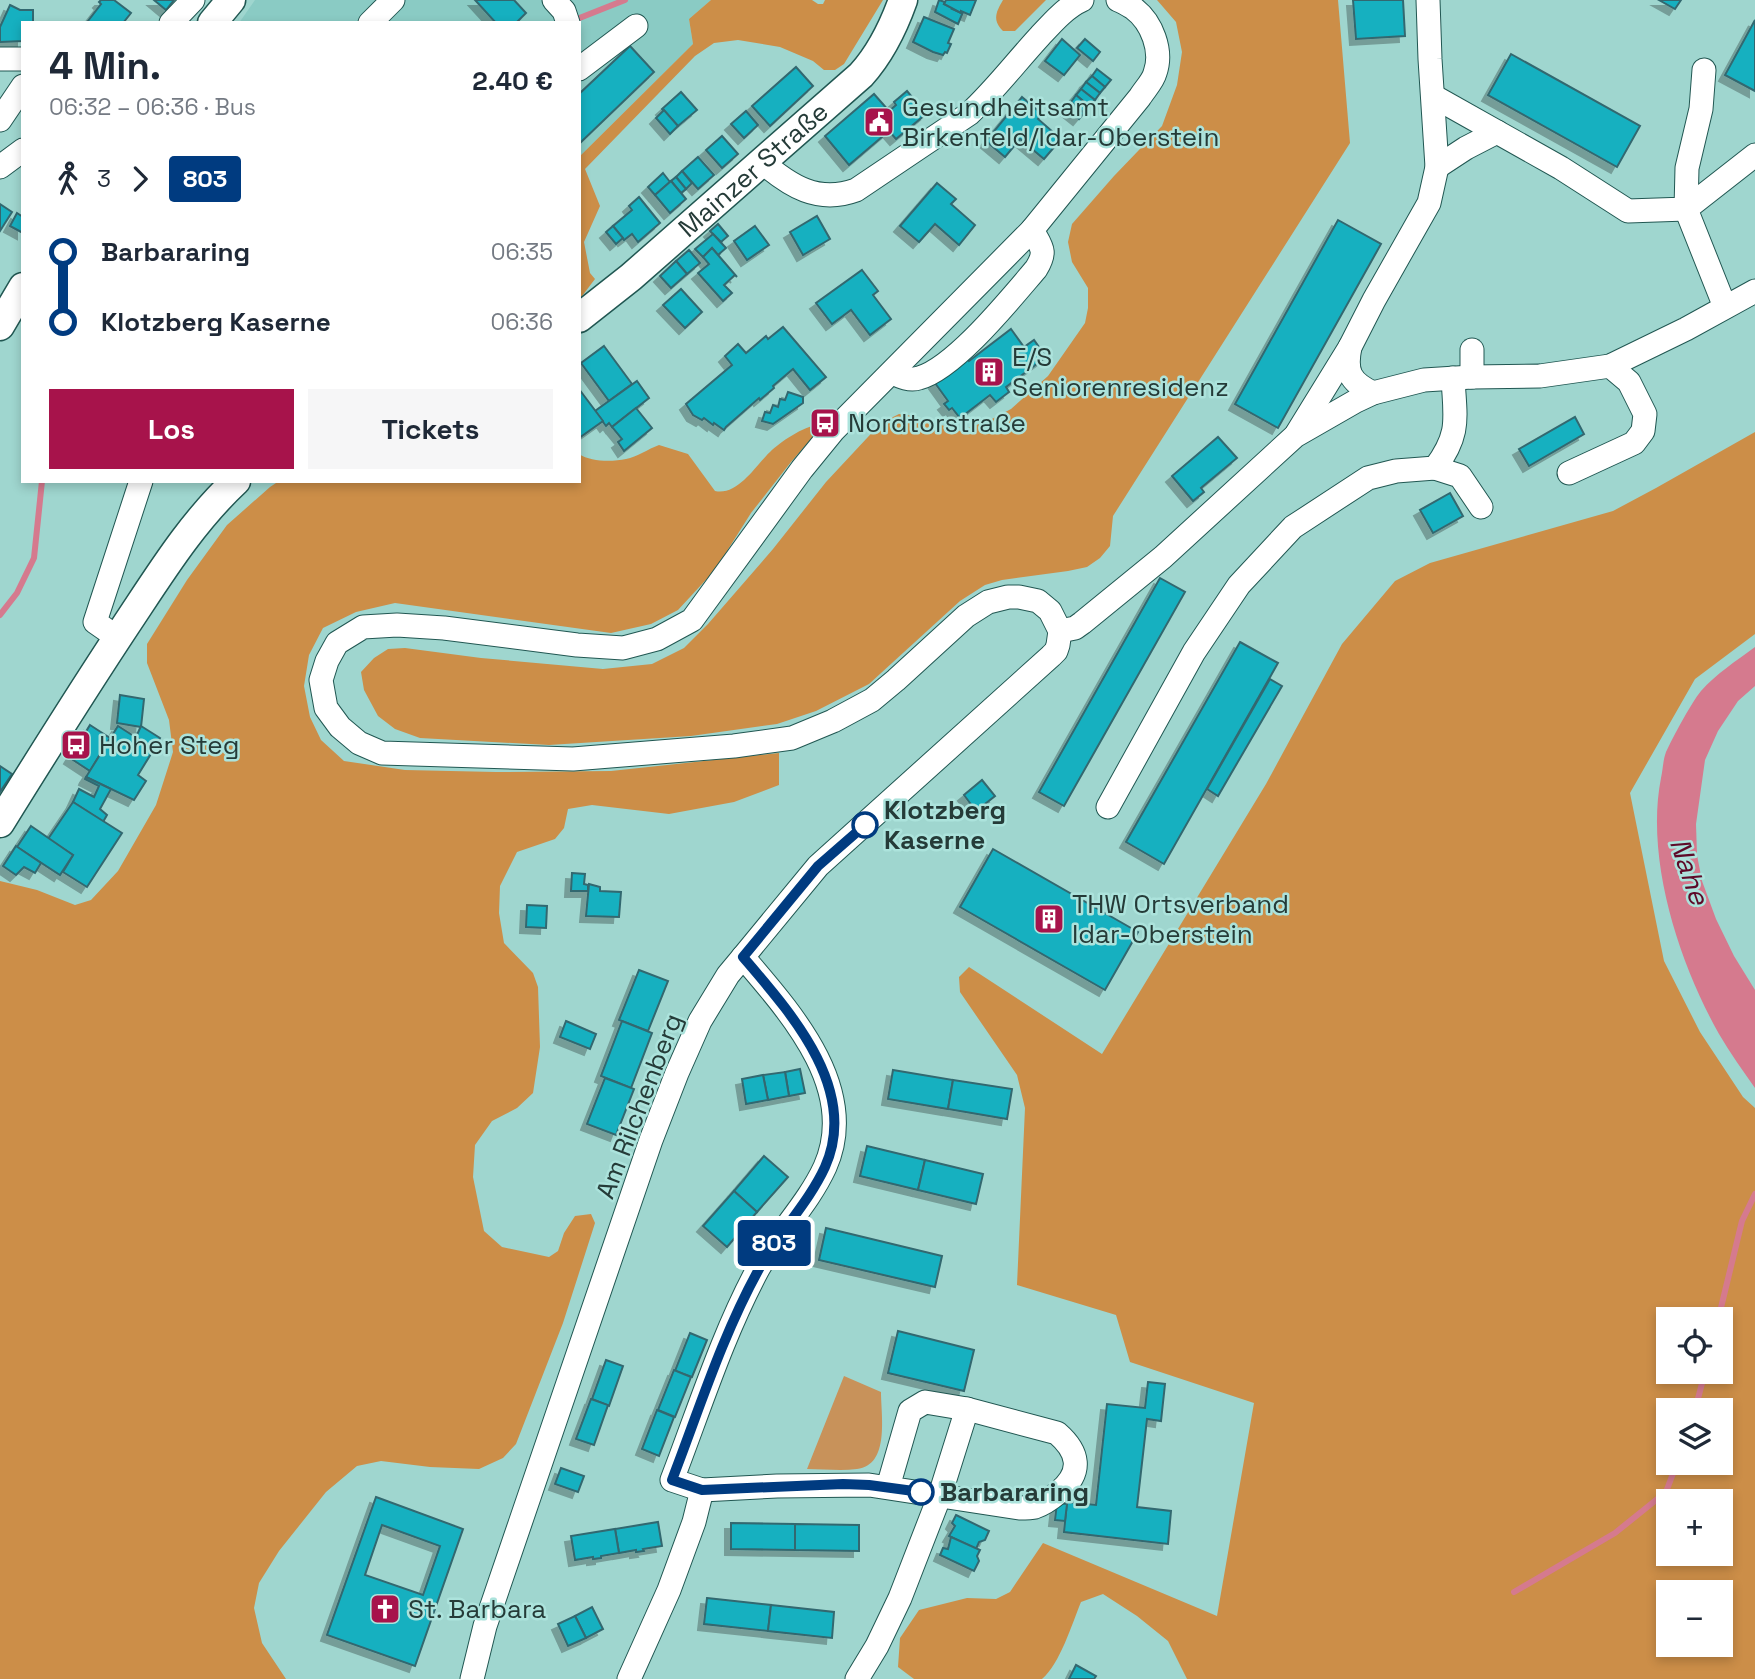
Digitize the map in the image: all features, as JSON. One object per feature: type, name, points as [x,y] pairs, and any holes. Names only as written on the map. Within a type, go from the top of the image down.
[{"type":"main road","points":[[214,21],[231,0]]},
{"type":"main road","name":"Mainzer Straße","points":[[581,316],[631,277],[872,63],[886,42],[903,0]]},
{"type":"main road","points":[[0,326],[21,290]]},
{"type":"main road","points":[[0,823],[192,527],[234,483]]},
{"type":"street","points":[[173,21],[193,0]]},
{"type":"street","points":[[372,21],[393,0]]},
{"type":"street","points":[[762,162],[795,187],[810,192],[827,195],[856,190],[969,114],[1054,22],[1082,0]]},
{"type":"street","points":[[1118,0],[1134,9],[1147,23],[1155,39],[1158,57],[1155,75],[1032,230],[834,432],[802,469],[692,620],[657,639],[624,648],[577,645],[444,628],[397,625],[363,627],[337,643],[327,661],[321,681],[326,708],[340,727],[359,743],[383,753],[573,758],[734,746],[792,738],[834,721],[872,701],[954,626],[988,602],[1008,597],[1038,601],[1050,611],[1060,631],[1083,623],[1163,557],[1295,436],[1373,393],[1424,380],[1540,376],[1610,366],[1755,291]]},
{"type":"street","points":[[1295,436],[1350,347],[1429,203],[1437,167],[1428,0]]},
{"type":"street","points":[[581,63],[636,26]]},
{"type":"street","points":[[0,59],[21,59]]},
{"type":"street","points":[[1704,70],[1701,109],[1687,168],[1686,209],[1725,307]]},
{"type":"street","points":[[0,120],[21,89]]},
{"type":"street","points":[[1433,96],[1561,168],[1628,211],[1686,209],[1755,155]]},
{"type":"street","points":[[1437,167],[1497,132]]},
{"type":"street","points":[[0,167],[21,151]]},
{"type":"street","points":[[893,373],[917,379],[929,374],[942,366],[982,330],[1043,258],[1042,248],[1032,230]]},
{"type":"street","points":[[1350,347],[1347,362],[1351,376],[1359,386],[1373,393]]},
{"type":"street","points":[[1435,468],[1453,438],[1463,377],[1472,350]]},
{"type":"street","points":[[1569,473],[1634,443],[1643,431],[1645,414],[1629,382],[1610,366]]},
{"type":"street","points":[[1108,807],[1202,641],[1239,585],[1293,527],[1368,478],[1396,471],[1435,468],[1460,476],[1481,506]]},
{"type":"street","points":[[118,638],[95,622],[140,483]]},
{"type":"street","name":"Am Rilchenberg","points":[[471,1679],[485,1626],[652,1140],[672,1084],[700,1021],[727,975],[818,866],[1056,651],[1060,631]]},
{"type":"street","points":[[743,957],[789,1013],[820,1065],[833,1100],[834,1135],[820,1175],[773,1245],[747,1291],[672,1480],[702,1490],[843,1484],[888,1487],[1019,1508],[1035,1507],[1049,1500],[1073,1477],[1077,1464],[1069,1443],[1057,1433],[967,1409],[925,1402],[910,1411],[888,1487]]},
{"type":"street","points":[[857,1679],[892,1615],[940,1495],[967,1409]]},
{"type":"street","points":[[629,1679],[669,1590],[694,1522],[702,1490]]},
{"type":"shaded area","points":[[255,0],[711,0],[689,19],[693,44],[581,155],[581,21],[240,21]]},
{"type":"shaded area","points":[[711,0],[812,0],[823,4],[825,0],[883,0],[844,64],[835,70],[824,70],[813,61],[780,47],[738,40],[714,43],[695,56],[585,169],[600,206],[584,242],[590,273],[595,279],[581,297],[581,155],[693,44],[689,19]]},
{"type":"shaded area","points":[[1003,0],[1046,0],[1015,31],[1003,31],[996,16]]},
{"type":"shaded area","points":[[1157,0],[1338,0],[1350,143],[1113,516],[1110,546],[1100,558],[1087,567],[985,585],[960,601],[869,684],[816,711],[777,724],[691,736],[549,745],[420,738],[395,729],[378,716],[364,690],[361,672],[374,658],[388,649],[405,648],[603,669],[652,664],[684,648],[773,549],[826,482],[881,423],[899,414],[960,431],[1011,409],[1048,376],[1085,323],[1088,308],[1088,288],[1072,262],[1068,242],[1072,224],[1162,126],[1177,85],[1182,52],[1176,22]]},
{"type":"shaded area","points":[[818,425],[819,430],[751,513],[715,570],[678,610],[651,624],[611,633],[395,603],[356,612],[323,628],[309,655],[304,686],[310,717],[321,740],[344,761],[405,770],[611,771],[779,753],[779,785],[734,802],[669,814],[592,805],[568,809],[564,828],[555,839],[517,852],[500,886],[499,913],[504,943],[533,973],[538,987],[540,1047],[533,1093],[517,1108],[492,1121],[475,1145],[473,1177],[484,1231],[502,1247],[549,1257],[558,1251],[564,1233],[575,1216],[591,1214],[595,1223],[563,1323],[516,1444],[503,1458],[479,1469],[381,1461],[357,1466],[326,1492],[279,1551],[259,1583],[254,1608],[262,1643],[286,1679],[0,1679],[0,881],[37,890],[75,905],[91,900],[118,871],[156,805],[173,752],[169,720],[147,663],[147,644],[187,580],[227,525],[276,483],[581,483],[581,455],[595,460],[620,460],[634,457],[659,445],[688,454],[715,491],[723,491],[739,484],[770,452],[806,428]]},
{"type":"shaded area","points":[[1755,432],[1755,634],[1695,679],[1630,793],[1664,961],[1700,1032],[1743,1097],[1755,1108],[1755,1679],[1187,1679],[1168,1641],[1103,1594],[1081,1602],[1060,1654],[1042,1679],[914,1679],[898,1667],[900,1638],[919,1610],[967,1598],[996,1599],[1010,1592],[1043,1543],[1217,1616],[1254,1403],[1130,1362],[1116,1315],[1017,1285],[1025,1108],[1017,1075],[960,992],[959,977],[969,967],[1102,1054],[1266,784],[1342,644],[1395,581],[1430,563],[1613,511]]},
{"type":"shaded area","points":[[844,1376],[881,1392],[882,1426],[879,1449],[868,1466],[838,1470],[807,1469]]},
{"type":"water","name":"Nahe","points":[[1755,647],[1755,686],[1738,701],[1718,731],[1705,760],[1696,824],[1697,855],[1702,881],[1716,919],[1755,990],[1755,1088],[1732,1055],[1704,1006],[1679,943],[1662,876],[1657,809],[1664,758],[1691,705],[1713,679]]},
{"type":"building","points":[[114,0],[131,13],[125,21],[88,21],[101,4],[99,2]]},
{"type":"building","points":[[154,0],[174,0],[166,10]]},
{"type":"building","points":[[475,0],[514,0],[526,13],[518,21],[494,21]]},
{"type":"building","points":[[939,0],[952,9],[963,12],[958,24],[935,12]]},
{"type":"building","points":[[946,0],[976,0],[970,15],[944,4]]},
{"type":"building","points":[[1353,0],[1403,0],[1405,36],[1356,39]]},
{"type":"building","points":[[1659,0],[1681,0],[1675,9]]},
{"type":"building","points":[[10,5],[20,10],[33,10],[33,21],[21,21],[21,41],[0,42],[0,27]]},
{"type":"building","points":[[924,17],[954,29],[947,53],[943,55],[933,52],[913,42]]},
{"type":"building","points":[[1755,20],[1755,91],[1725,75]]},
{"type":"building","points":[[1062,39],[1080,55],[1064,75],[1045,61]]},
{"type":"building","points":[[1085,39],[1100,52],[1093,61],[1077,48]]},
{"type":"building","points":[[630,46],[654,72],[581,142],[581,92]]},
{"type":"building","points":[[1511,54],[1640,126],[1617,167],[1488,95]]},
{"type":"building","points":[[796,67],[813,86],[770,126],[752,106]]},
{"type":"building","points":[[1097,69],[1111,80],[1105,87],[1092,76]]},
{"type":"building","points":[[1092,76],[1105,87],[1100,93],[1086,82]]},
{"type":"building","points":[[1086,82],[1100,93],[1095,100],[1081,89]]},
{"type":"building","points":[[1081,89],[1095,100],[1089,106],[1076,95]]},
{"type":"building","name":"Gesundheitsamt Birkenfeld/Idar-Oberstein","points":[[907,91],[926,114],[896,139],[889,131],[849,165],[825,136],[874,94],[889,111],[896,105],[894,102]]},
{"type":"building","points":[[681,92],[697,110],[678,126],[662,109]]},
{"type":"building","points":[[1076,95],[1089,106],[1084,113],[1071,102]]},
{"type":"building","points":[[1022,97],[1042,114],[1038,119],[1061,139],[1044,159],[1020,139],[1005,157],[986,141]]},
{"type":"building","points":[[1071,102],[1084,113],[1079,119],[1065,108]]},
{"type":"building","points":[[664,110],[678,126],[670,134],[656,118]]},
{"type":"building","points":[[746,111],[758,125],[744,138],[731,124]]},
{"type":"building","points":[[722,136],[738,154],[722,168],[706,150]]},
{"type":"building","points":[[698,157],[714,175],[698,189],[682,171]]},
{"type":"building","points":[[682,171],[692,183],[686,189],[676,177]]},
{"type":"building","points":[[663,173],[670,182],[655,195],[648,187]]},
{"type":"building","points":[[676,177],[686,189],[681,193],[671,181]]},
{"type":"building","points":[[671,181],[686,199],[670,213],[655,195]]},
{"type":"building","points":[[937,183],[956,199],[951,204],[975,225],[959,245],[935,224],[919,242],[900,226]]},
{"type":"building","points":[[639,197],[660,223],[638,242],[632,234],[624,240],[613,226],[632,210],[629,206]]},
{"type":"building","points":[[0,204],[12,212],[0,231]]},
{"type":"building","points":[[17,213],[21,216],[21,232],[10,226]]},
{"type":"building","points":[[817,216],[830,239],[803,255],[790,232]]},
{"type":"building","points":[[1338,220],[1381,244],[1278,428],[1235,404]]},
{"type":"building","points":[[718,224],[728,236],[721,242],[710,231]]},
{"type":"building","points":[[613,226],[623,238],[616,244],[606,232]]},
{"type":"building","points":[[755,226],[769,245],[747,260],[734,241]]},
{"type":"building","points":[[713,234],[726,248],[718,255],[712,248],[703,257],[695,249]]},
{"type":"building","points":[[712,248],[737,277],[735,275],[724,285],[732,293],[723,301],[698,273],[709,264],[703,257]]},
{"type":"building","points":[[689,250],[700,263],[687,274],[676,261]]},
{"type":"building","points":[[676,261],[687,274],[671,288],[660,276]]},
{"type":"building","points":[[862,270],[878,291],[873,295],[891,319],[870,335],[851,310],[832,324],[816,303]]},
{"type":"building","points":[[681,289],[702,312],[685,328],[663,305]]},
{"type":"building","points":[[783,327],[826,377],[810,390],[793,369],[724,430],[693,415],[686,404],[732,365],[725,356],[738,344],[746,353],[766,336],[768,339]]},
{"type":"building","name":"E/S Seniorenresidenz","points":[[1011,329],[1024,347],[1034,340],[1046,357],[1006,387],[1009,392],[996,402],[990,395],[960,418],[952,408],[949,410],[944,404],[948,401],[935,383]]},
{"type":"building","points":[[604,346],[632,384],[609,401],[581,363]]},
{"type":"building","points":[[637,381],[649,398],[612,427],[609,423],[606,426],[595,411]]},
{"type":"building","points":[[581,392],[603,421],[581,437]]},
{"type":"building","points":[[788,392],[803,397],[803,403],[773,424],[762,421],[765,412],[770,413],[773,405],[778,407],[780,399],[785,400]]},
{"type":"building","points":[[636,408],[652,428],[624,451],[618,442],[622,439],[612,427]]},
{"type":"building","points":[[1575,417],[1584,434],[1529,466],[1519,449]]},
{"type":"building","points":[[1218,437],[1237,458],[1201,488],[1204,492],[1193,501],[1172,476]]},
{"type":"building","points":[[1450,493],[1463,516],[1433,533],[1420,510]]},
{"type":"building","points":[[1160,578],[1185,592],[1064,806],[1039,792]]},
{"type":"building","points":[[1240,642],[1278,663],[1164,864],[1126,842]]},
{"type":"building","points":[[1270,679],[1282,686],[1218,796],[1207,789]]},
{"type":"building","points":[[120,695],[144,699],[141,727],[117,723]]},
{"type":"building","points":[[90,725],[110,738],[90,771],[70,758]]},
{"type":"building","points":[[118,726],[154,749],[138,775],[146,781],[134,800],[86,777]]},
{"type":"building","points":[[141,726],[160,738],[154,749],[136,737]]},
{"type":"building","points":[[0,766],[12,774],[0,792]]},
{"type":"building","points":[[86,777],[111,789],[100,809],[107,815],[103,822],[73,802],[79,789],[94,797],[99,786],[85,779]]},
{"type":"building","points":[[982,780],[995,796],[976,811],[964,795]]},
{"type":"building","points":[[73,802],[122,833],[87,887],[63,872],[73,855],[48,839]]},
{"type":"building","points":[[31,826],[73,855],[60,875],[17,847]]},
{"type":"building","points":[[16,846],[41,863],[35,873],[24,867],[16,875],[3,866]]},
{"type":"building","name":"THW Ortsverband Idar-Oberstein","points":[[993,849],[1138,932],[1105,990],[960,907]]},
{"type":"building","points":[[572,873],[585,874],[584,884],[588,885],[588,891],[571,891]]},
{"type":"building","points":[[589,884],[600,887],[600,891],[621,892],[619,917],[586,916]]},
{"type":"building","points":[[527,905],[547,906],[546,928],[526,927]]},
{"type":"building","points":[[639,970],[668,981],[648,1031],[619,1020]]},
{"type":"building","points":[[566,1021],[596,1034],[590,1049],[560,1037]]},
{"type":"building","points":[[622,1021],[652,1033],[631,1088],[601,1076]]},
{"type":"building","points":[[800,1069],[805,1093],[789,1096],[785,1072]]},
{"type":"building","points":[[893,1070],[953,1080],[948,1109],[888,1099]]},
{"type":"building","points":[[785,1072],[789,1096],[768,1100],[763,1075]]},
{"type":"building","points":[[763,1075],[768,1100],[746,1104],[742,1079]]},
{"type":"building","points":[[605,1078],[634,1089],[616,1135],[587,1124]]},
{"type":"building","points":[[953,1080],[1012,1089],[1007,1119],[948,1109]]},
{"type":"building","points":[[867,1146],[925,1160],[918,1190],[860,1176]]},
{"type":"building","points":[[764,1156],[788,1177],[757,1212],[734,1191]]},
{"type":"building","points":[[925,1160],[983,1174],[976,1204],[918,1190]]},
{"type":"building","points":[[734,1191],[757,1212],[727,1247],[703,1226]]},
{"type":"building","points":[[826,1228],[942,1256],[935,1287],[819,1260]]},
{"type":"building","points":[[898,1331],[974,1350],[964,1391],[888,1373]]},
{"type":"building","points":[[690,1333],[707,1340],[692,1377],[675,1371]]},
{"type":"building","points":[[606,1360],[623,1366],[609,1406],[592,1399]]},
{"type":"building","points":[[674,1370],[691,1377],[675,1417],[658,1410]]},
{"type":"building","points":[[1148,1382],[1165,1384],[1161,1421],[1147,1419],[1137,1507],[1171,1511],[1168,1544],[1064,1532],[1067,1502],[1096,1505],[1107,1404],[1145,1408]]},
{"type":"building","points":[[591,1399],[608,1405],[594,1445],[576,1439]]},
{"type":"building","points":[[657,1410],[674,1417],[659,1456],[642,1449]]},
{"type":"building","points":[[561,1468],[584,1476],[578,1492],[555,1484]]},
{"type":"building","points":[[376,1497],[463,1529],[415,1666],[327,1635]],"holes":[[[382,1525],[440,1546],[423,1595],[365,1575]]]},
{"type":"building","points":[[1057,1503],[1067,1504],[1065,1521],[1055,1520]]},
{"type":"building","points":[[956,1515],[989,1531],[976,1549],[949,1536],[955,1526],[952,1523]]},
{"type":"building","points":[[658,1522],[662,1546],[619,1553],[615,1529]]},
{"type":"building","points":[[731,1523],[795,1524],[795,1550],[731,1549]]},
{"type":"building","points":[[795,1524],[859,1525],[859,1551],[795,1550]]},
{"type":"building","points":[[615,1529],[619,1553],[601,1558],[575,1560],[571,1536]]},
{"type":"building","points":[[951,1537],[980,1550],[974,1571],[940,1555],[943,1548],[948,1549]]},
{"type":"building","points":[[707,1598],[771,1605],[768,1631],[704,1624]]},
{"type":"building","points":[[771,1605],[834,1612],[832,1638],[768,1631]]},
{"type":"building","points":[[592,1607],[603,1629],[586,1638],[575,1616]]},
{"type":"building","points":[[575,1616],[586,1638],[568,1646],[558,1624]]},
{"type":"building","points":[[1076,1665],[1096,1676],[1094,1679],[1069,1679]]},
{"type":"waterway","points":[[572,21],[625,0]]},
{"type":"waterway","points":[[0,615],[17,593],[34,558],[42,483]]},
{"type":"waterway","points":[[1721,1307],[1742,1221],[1755,1194]]},
{"type":"waterway","points":[[1698,1398],[1702,1384]]},
{"type":"waterway","points":[[1514,1592],[1615,1533],[1666,1492],[1672,1475]]},
{"type":"bus line","name":"803","points":[[865,825],[818,866],[743,957],[789,1013],[820,1065],[833,1100],[834,1135],[825,1166],[816,1184],[773,1245],[747,1291],[672,1480],[702,1490],[843,1484],[921,1492]]},
{"type":"place","name":"Gesundheitsamt Birkenfeld/Idar-Oberstein","points":[[879,122]]},
{"type":"place","name":"E/S Seniorenresidenz","points":[[989,372]]},
{"type":"place","name":"Nordtorstraße","points":[[825,423]]},
{"type":"place","name":"Hoher Steg","points":[[76,745]]},
{"type":"place","name":"Klotzberg Kaserne","points":[[865,825]]},
{"type":"place","name":"THW Ortsverband Idar-Oberstein","points":[[1049,919]]},
{"type":"place","name":"Barbararing","points":[[921,1492]]},
{"type":"place","name":"St. Barbara","points":[[385,1609]]}]
